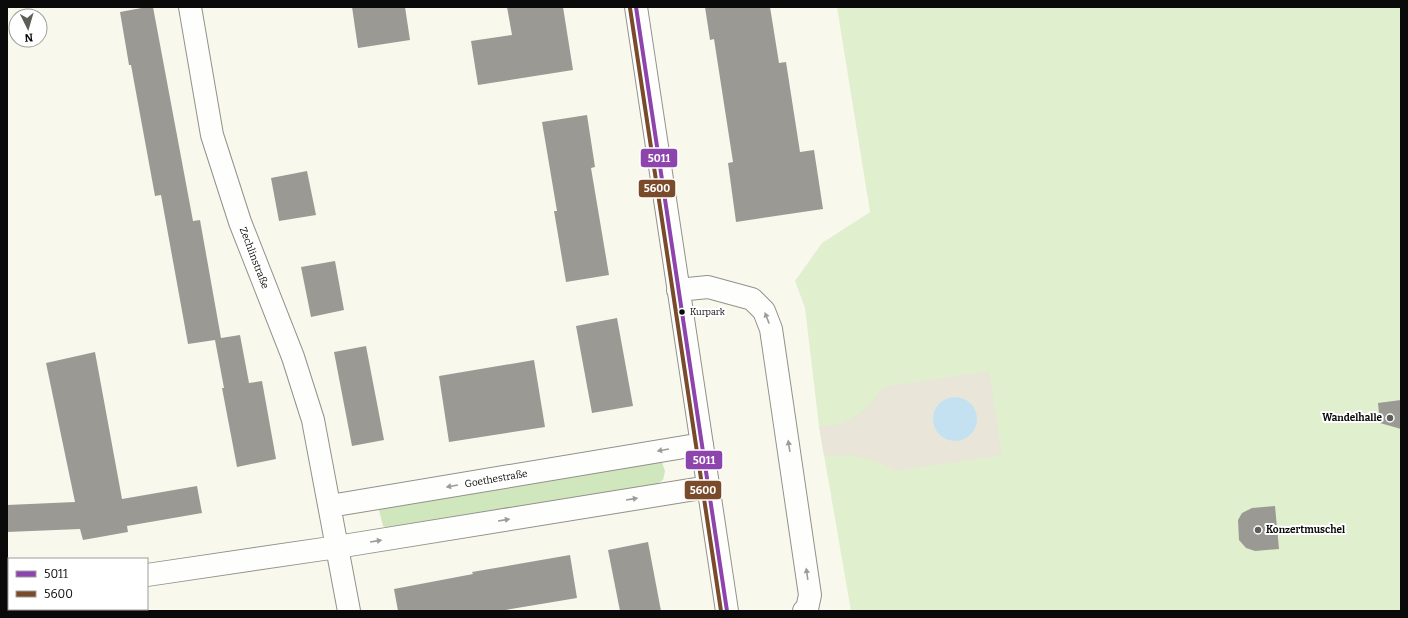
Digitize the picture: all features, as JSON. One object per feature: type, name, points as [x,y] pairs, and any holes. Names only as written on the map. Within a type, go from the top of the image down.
[{"type":"street","name":"Zechlinstraße","points":[[190,7],[212,135],[240,222],[293,357],[313,420],[330,506]]},
{"type":"street","points":[[636,7],[727,611]]},
{"type":"street","points":[[678,290],[708,286],[752,299],[764,311],[771,329],[810,595],[807,609],[804,611]]},
{"type":"street","name":"Goethestraße","points":[[330,506],[702,444]]},
{"type":"street","points":[[148,575],[337,547],[708,487]]},
{"type":"street","points":[[330,506],[349,611]]},
{"type":"green space","points":[[837,7],[1401,7],[1401,611],[851,611],[819,426],[805,308],[795,281],[822,243],[870,212]]},
{"type":"green space","points":[[651,459],[662,462],[665,471],[663,480],[654,486],[394,530],[383,526],[379,510],[383,504]]},
{"type":"shaded area","points":[[989,371],[1002,455],[894,471],[869,459],[850,455],[824,456],[819,426],[839,424],[856,416],[872,402],[883,387]],"holes":[[[958,397],[975,409],[977,416],[976,423],[949,440],[942,437],[937,432],[935,411],[938,405],[944,400]]]},
{"type":"water","points":[[955,397],[967,401],[973,407],[977,419],[973,431],[967,437],[955,441],[943,437],[937,431],[933,419],[937,407],[943,401]]},
{"type":"building","points":[[153,7],[193,221],[200,220],[221,338],[240,335],[249,383],[262,381],[276,459],[237,467],[222,388],[224,388],[215,340],[188,344],[161,195],[155,196],[120,12]]},
{"type":"building","points":[[352,7],[405,7],[410,40],[358,48]]},
{"type":"building","points":[[507,7],[563,7],[573,70],[478,85],[471,41],[512,35]]},
{"type":"building","points":[[705,7],[770,7],[779,63],[786,62],[800,152],[814,150],[823,209],[736,222],[728,163],[733,162],[714,39],[710,40]]},
{"type":"building","points":[[587,115],[595,167],[591,168],[609,275],[566,282],[554,211],[557,211],[542,122]]},
{"type":"building","points":[[307,171],[316,215],[279,221],[271,178]]},
{"type":"building","points":[[335,261],[344,310],[311,317],[301,267]]},
{"type":"building","points":[[617,318],[633,406],[592,413],[576,326]]},
{"type":"building","points":[[366,346],[384,440],[352,446],[334,352]]},
{"type":"building","points":[[95,352],[122,499],[197,486],[202,513],[127,526],[128,532],[83,540],[80,529],[7,532],[7,505],[75,502],[46,363]]},
{"type":"building","points":[[534,360],[545,427],[449,442],[439,376]]},
{"type":"building","name":"Wandelhalle","points":[[1401,400],[1401,429],[1380,423],[1378,403]]},
{"type":"building","name":"Konzertmuschel","points":[[1275,506],[1279,549],[1255,551],[1246,548],[1239,540],[1238,520],[1242,513],[1252,508]]},
{"type":"building","points":[[648,542],[661,611],[620,611],[608,550]]},
{"type":"building","points":[[570,555],[577,598],[499,611],[398,611],[394,589],[473,574],[472,572]]},
{"type":"transit line","name":"5011","points":[[636,7],[727,611]]},
{"type":"transit line","name":"5600","points":[[630,8],[721,611]]},
{"type":"place","name":"Kurpark","points":[[682,312]]},
{"type":"place","name":"Wandelhalle","points":[[1390,418]]},
{"type":"place","name":"Konzertmuschel","points":[[1258,530]]}]
